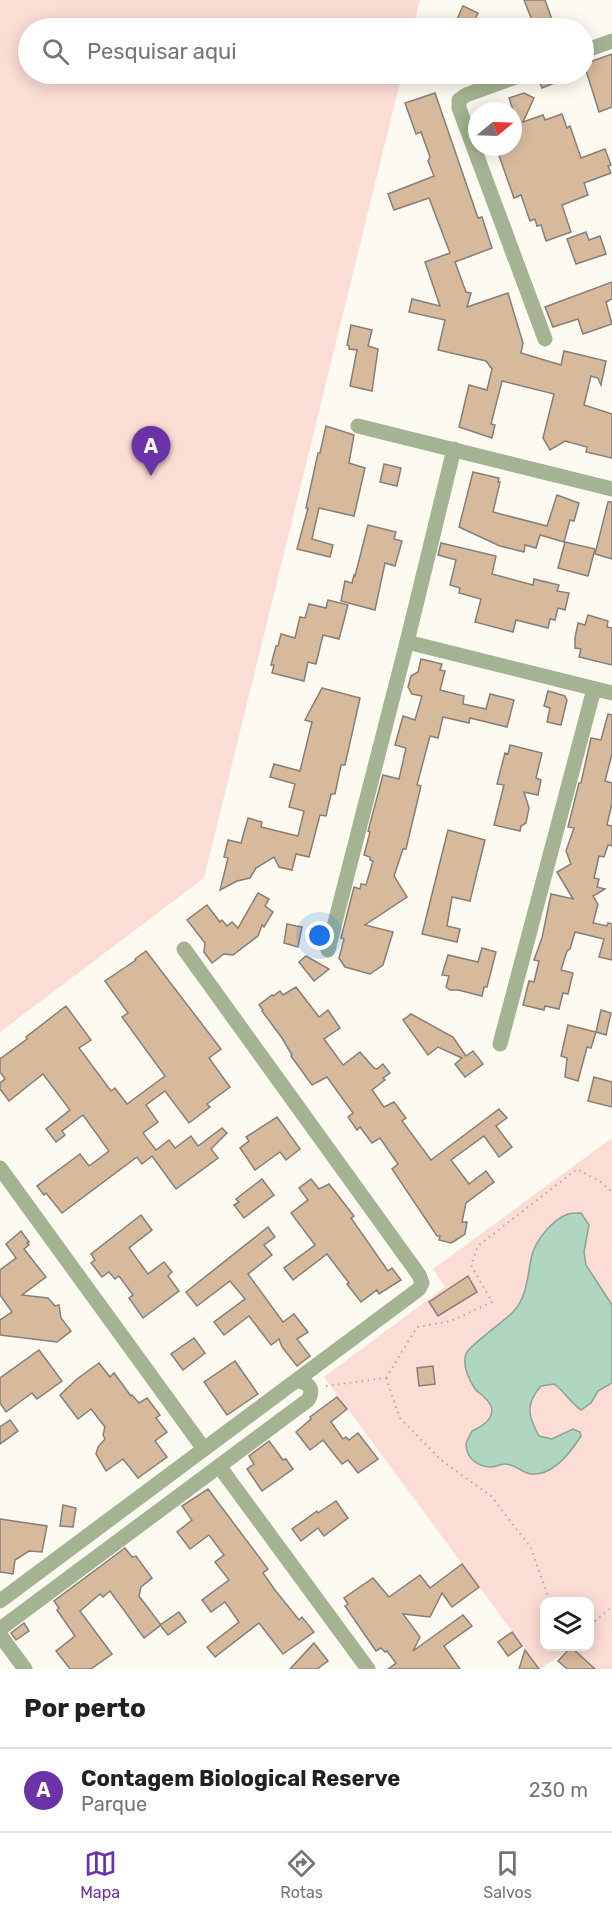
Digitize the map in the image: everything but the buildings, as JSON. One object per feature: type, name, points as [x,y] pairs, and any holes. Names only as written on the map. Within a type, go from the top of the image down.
[{"type":"street","points":[[594,47],[612,41]]},
{"type":"street","points":[[496,84],[466,95],[459,100],[459,108],[545,339]]},
{"type":"street","points":[[358,426],[612,489]]},
{"type":"street","points":[[328,950],[454,449]]},
{"type":"street","points":[[407,642],[612,693]]},
{"type":"street","points":[[500,1044],[594,689]]},
{"type":"street","points":[[0,1601],[419,1289],[422,1283],[419,1275],[184,950]]},
{"type":"street","points":[[0,1168],[204,1449]]},
{"type":"street","points":[[0,1629],[308,1400],[312,1393],[311,1388],[308,1384],[297,1380]]},
{"type":"street","points":[[219,1466],[368,1669]]},
{"type":"street","points":[[91,1534],[104,1551]]},
{"type":"street","points":[[0,1635],[25,1669]]},
{"type":"path","points":[[386,1378],[417,1328],[451,1321],[492,1302],[471,1265],[478,1245],[577,1169],[601,1182],[612,1192]]},
{"type":"path","points":[[311,1388],[386,1378]]},
{"type":"path","points":[[386,1378],[400,1418],[441,1460],[491,1496],[531,1548],[548,1597]]},
{"type":"path","points":[[594,1622],[612,1607]]},
{"type":"shaded area","points":[[0,0],[420,0],[416,18],[18,18],[18,84],[400,84],[204,878],[0,1032]]},
{"type":"shaded area","points":[[612,1138],[612,1669],[591,1669],[576,1651],[594,1651],[594,1597],[540,1597],[540,1651],[567,1651],[540,1669],[324,1377],[445,1287],[433,1269]]},
{"type":"shaded area","points":[[581,1213],[589,1225],[584,1252],[586,1265],[612,1305],[612,1383],[598,1391],[591,1403],[581,1410],[554,1384],[541,1386],[536,1392],[530,1404],[530,1410],[532,1422],[539,1436],[552,1439],[573,1429],[580,1432],[581,1436],[567,1456],[554,1467],[539,1474],[531,1474],[509,1464],[491,1467],[482,1465],[470,1457],[466,1444],[472,1431],[490,1418],[492,1409],[490,1403],[470,1381],[466,1368],[466,1354],[473,1345],[519,1305],[525,1292],[532,1255],[541,1237],[562,1217]]},
{"type":"place","name":"Contagem Biological Reserve","points":[[151,476]]}]
